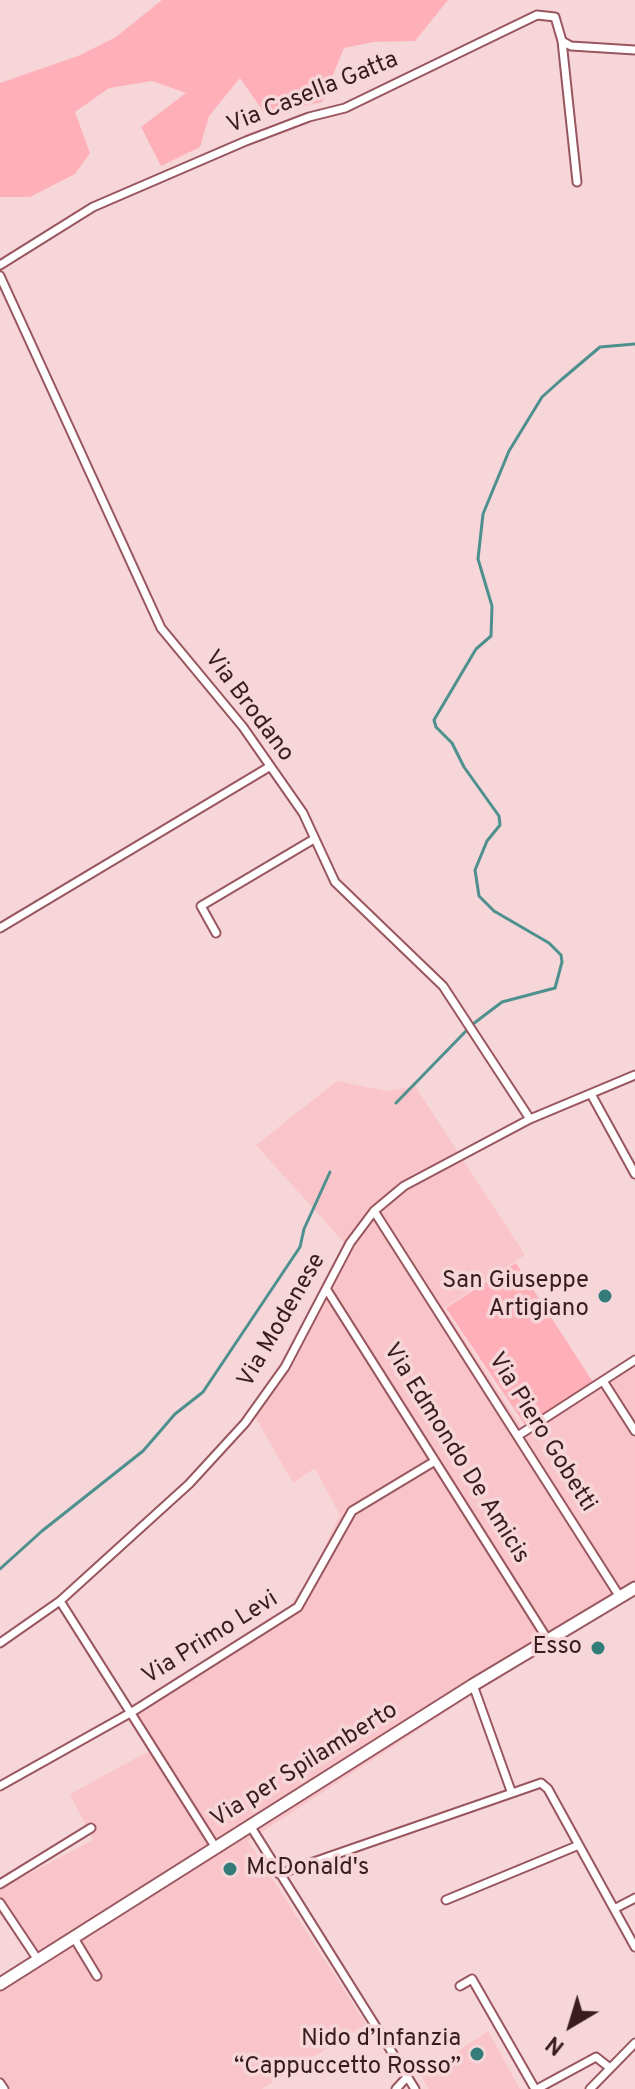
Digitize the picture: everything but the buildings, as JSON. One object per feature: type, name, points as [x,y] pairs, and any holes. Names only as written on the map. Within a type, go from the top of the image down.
[{"type":"main road","name":"Via per Spilamberto","points":[[0,1984],[473,1685],[635,1588]]},
{"type":"street","name":"Via Casella Gatta","points":[[0,265],[93,207],[246,141],[309,117],[345,108],[537,15],[555,17],[562,41]]},
{"type":"street","points":[[562,41],[571,46],[635,50]]},
{"type":"street","points":[[562,41],[577,182]]},
{"type":"street","name":"Via Brodano","points":[[0,276],[161,628],[220,697],[303,813],[335,882],[443,986],[530,1119]]},
{"type":"street","points":[[0,928],[269,767]]},
{"type":"street","points":[[216,933],[201,906],[314,839]]},
{"type":"street","name":"Via Modenese","points":[[0,1643],[60,1601],[189,1484],[245,1423],[285,1367],[350,1243],[374,1211],[404,1186],[530,1119],[635,1075]]},
{"type":"street","points":[[591,1094],[635,1174]]},
{"type":"street","name":"Via Piero Gobetti","points":[[374,1211],[620,1597]]},
{"type":"street","name":"Via Edmondo De Amicis","points":[[327,1290],[548,1640]]},
{"type":"street","points":[[519,1435],[635,1360]]},
{"type":"street","points":[[603,1381],[635,1431]]},
{"type":"street","name":"Via Primo Levi","points":[[0,1786],[132,1712],[298,1607],[352,1511],[435,1461]]},
{"type":"street","points":[[60,1601],[216,1848]]},
{"type":"street","points":[[473,1685],[511,1791]]},
{"type":"street","points":[[279,1874],[511,1791],[545,1785],[635,1947]]},
{"type":"street","points":[[251,1827],[415,2089]]},
{"type":"street","points":[[0,1884],[91,1828]]},
{"type":"street","points":[[446,1900],[579,1845]]},
{"type":"street","points":[[614,1909],[635,1898]]},
{"type":"street","points":[[0,1903],[38,1960]]},
{"type":"street","points":[[74,1938],[97,1976]]},
{"type":"street","points":[[460,1986],[472,1979],[536,2089],[596,2057],[610,2068]]},
{"type":"street","points":[[590,2089],[635,2043]]},
{"type":"street","points":[[396,2089],[407,2077]]},
{"type":"street","points":[[0,2083],[4,2089]]},
{"type":"shaded area","points":[[162,0],[448,0],[415,41],[373,42],[344,48],[322,102],[265,114],[240,78],[209,116],[200,147],[161,166],[141,127],[186,93],[152,81],[109,88],[75,112],[90,153],[75,174],[30,197],[0,197],[0,83],[78,56],[116,37]]},
{"type":"shaded area","points":[[337,1081],[386,1091],[415,1086],[525,1255],[444,1308],[522,1428],[635,1355],[635,1589],[248,1841],[366,2024],[262,2089],[0,2089],[0,1982],[36,1960],[0,1902],[0,1889],[93,1840],[70,1794],[153,1749],[138,1715],[284,1614],[309,1579],[340,1515],[315,1468],[293,1483],[253,1413],[348,1247],[256,1145]]},
{"type":"shaded area","points":[[516,1263],[593,1382],[525,1425],[446,1308]]},
{"type":"shaded area","name":"Nido d’Infanzia “Cappuccetto Rosso”","points":[[488,2031],[520,2089],[429,2089],[421,2076]]},
{"type":"waterway","points":[[473,1024],[502,1002],[555,988],[562,962],[561,955],[549,943],[494,911],[479,896],[475,870],[487,841],[500,825],[499,816],[434,720],[476,649],[491,636],[492,606],[478,559],[483,514],[509,451],[542,397],[600,347],[635,344]]},
{"type":"waterway","points":[[396,1103],[466,1031]]},
{"type":"waterway","points":[[0,1569],[42,1531],[143,1451],[175,1414],[203,1392],[300,1247],[304,1229],[330,1172]]},
{"type":"place","name":"San Giuseppe Artigiano","points":[[605,1296]]},
{"type":"place","name":"Esso","points":[[598,1648]]},
{"type":"place","name":"McDonald's","points":[[230,1869]]},
{"type":"place","name":"Nido d’Infanzia “Cappuccetto Rosso”","points":[[477,2054]]}]
